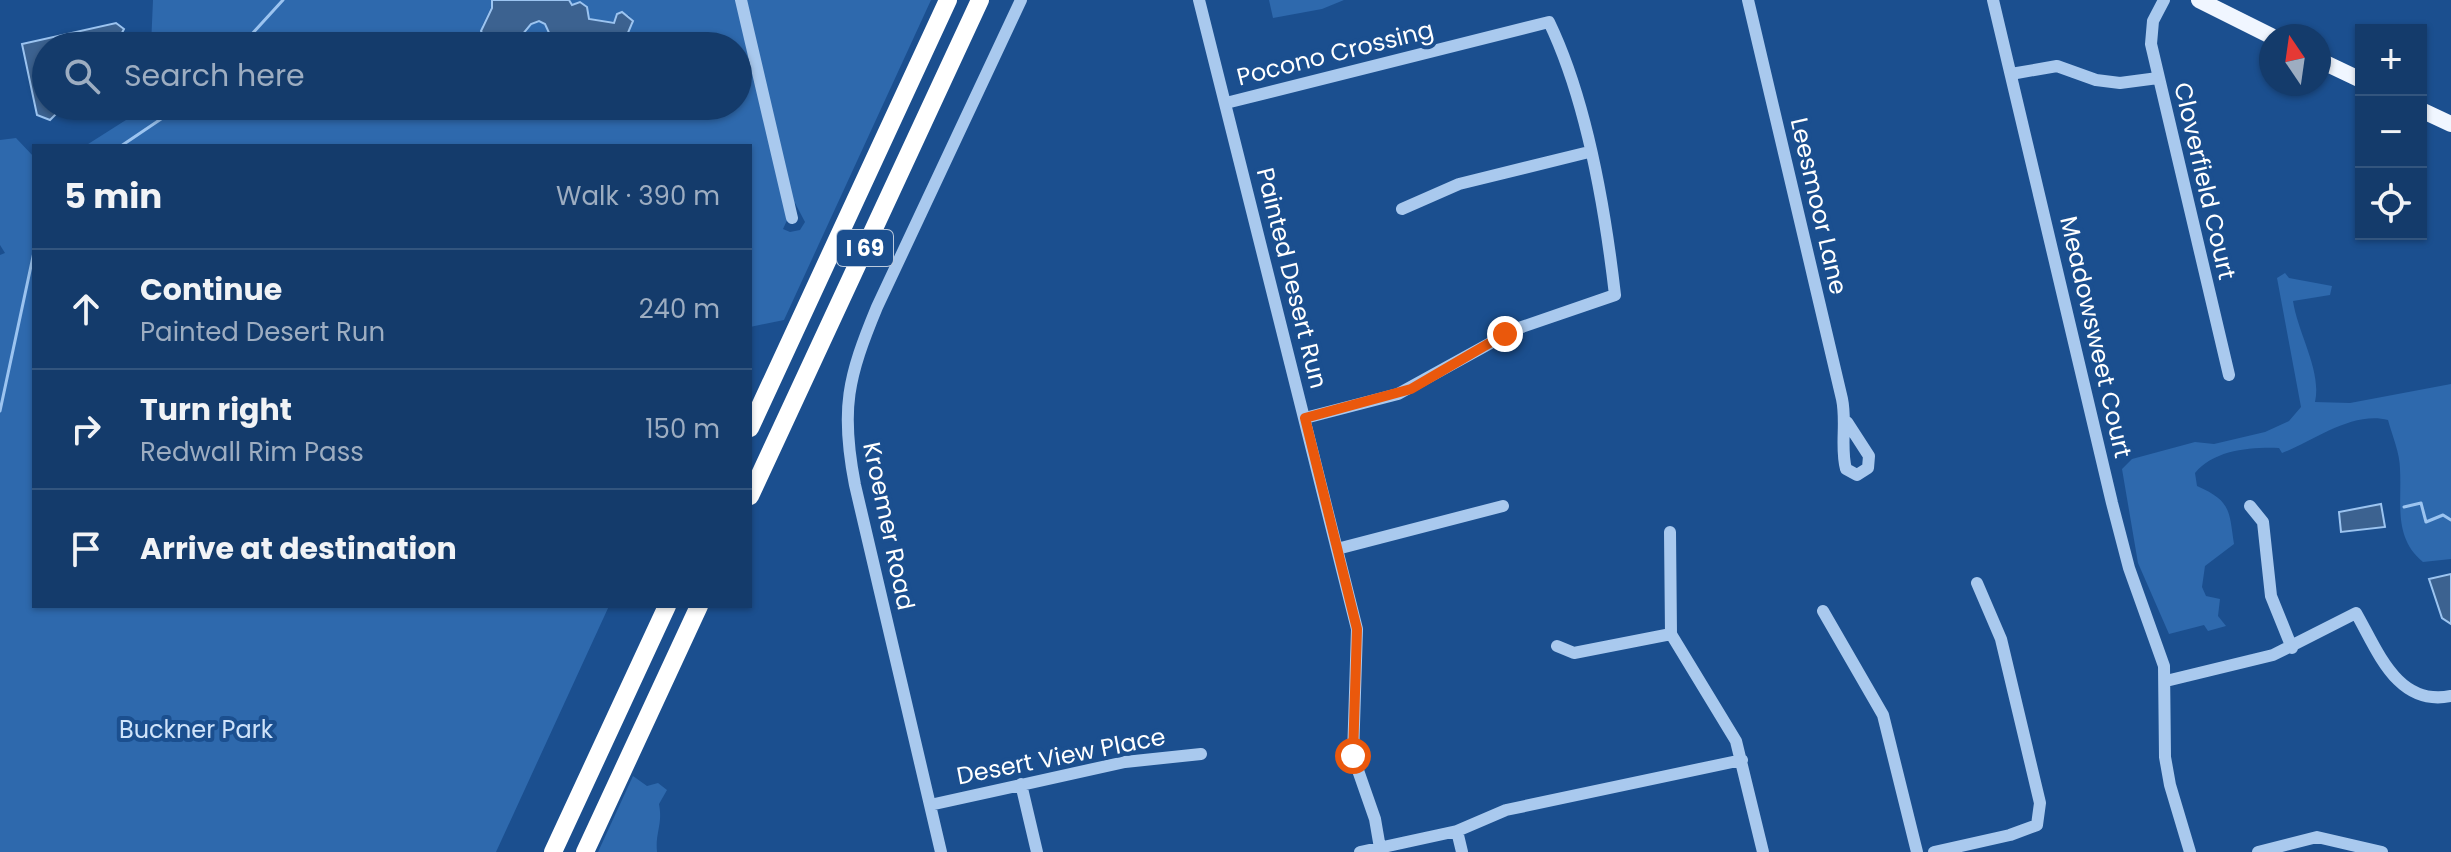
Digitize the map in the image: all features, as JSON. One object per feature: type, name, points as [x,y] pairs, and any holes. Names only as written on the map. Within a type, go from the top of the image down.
[{"type":"highway","name":"I 69","points":[[752,424],[948,0]]},
{"type":"highway","name":"I 69","points":[[752,492],[980,0]]},
{"type":"highway","points":[[553,852],[666,608]]},
{"type":"highway","points":[[585,852],[698,608]]},
{"type":"main road","points":[[2199,0],[2259,30]]},
{"type":"main road","points":[[2331,66],[2355,77]]},
{"type":"main road","points":[[2427,113],[2451,124]]},
{"type":"street","points":[[741,0],[748,32]]},
{"type":"street","name":"Kroemer Road","points":[[941,852],[855,485],[846,432],[847,397],[858,353],[1021,0]]},
{"type":"street","name":"Painted Desert Run","points":[[1199,0],[1357,629],[1353,756],[1375,819],[1380,848]]},
{"type":"street","name":"Leesmoor Lane","points":[[1748,0],[1847,422]]},
{"type":"street","name":"Meadowsweet Court","points":[[1993,0],[2112,503],[2129,568],[2157,638],[2166,681],[2165,757],[2190,852]]},
{"type":"street","name":"Cloverfield Court","points":[[2164,0],[2150,33],[2229,375]]},
{"type":"street","name":"Pocono Crossing","points":[[1226,103],[1549,22],[1565,56],[1589,152]]},
{"type":"street","points":[[752,47],[792,218]]},
{"type":"street","points":[[2011,74],[2057,66],[2096,80],[2120,83],[2158,78]]},
{"type":"street","points":[[1305,418],[1398,394],[1516,329],[1615,295],[1609,233],[1589,152],[1459,184],[1402,209]]},
{"type":"street","points":[[1337,549],[1503,506]]},
{"type":"street","points":[[2250,506],[2263,522],[2271,596],[2292,648]]},
{"type":"street","points":[[1670,532],[1671,634],[1736,741],[1763,852]]},
{"type":"street","points":[[1934,852],[2010,835],[2037,825],[2040,803],[2001,639],[1977,583]]},
{"type":"street","points":[[1823,611],[1883,715],[1917,852]]},
{"type":"street","points":[[2166,681],[2292,648],[2356,613],[2388,670],[2402,686],[2415,694],[2451,696]]},
{"type":"street","points":[[1557,646],[1574,653],[1671,634]]},
{"type":"street","name":"Desert View Place","points":[[930,805],[1125,762],[1201,754]]},
{"type":"street","points":[[1360,852],[1457,831],[1506,810],[1742,760]]},
{"type":"street","points":[[1021,784],[1037,852]]},
{"type":"street","points":[[1457,831],[1462,852]]},
{"type":"street","points":[[2258,852],[2317,837],[2382,852]]},
{"type":"green space","points":[[153,0],[492,0],[493,3],[482,26],[484,32],[152,32]]},
{"type":"green space","points":[[569,0],[931,0],[784,320],[752,327],[752,144],[88,144],[126,120],[752,120],[752,32],[629,32],[633,24],[629,15],[602,22],[587,16],[587,7],[572,5]],"holes":[[[795,203],[805,222],[800,230],[790,232],[783,229]]]},
{"type":"green space","points":[[1269,0],[1344,0],[1322,9],[1273,18]]},
{"type":"green space","points":[[538,21],[548,32],[524,32]]},
{"type":"green space","name":"Buckner Park","points":[[16,138],[32,155],[32,608],[608,608],[496,852],[0,852],[0,255],[5,253],[0,245],[0,140]]},
{"type":"green space","points":[[2285,273],[2289,278],[2332,286],[2330,295],[2293,301],[2315,378],[2315,402],[2350,403],[2451,384],[2451,559],[2423,562],[2407,542],[2401,519],[2399,457],[2388,420],[2374,418],[2347,423],[2282,453],[2279,448],[2233,452],[2212,459],[2195,473],[2197,486],[2222,502],[2231,523],[2234,544],[2205,566],[2202,587],[2206,596],[2220,599],[2218,616],[2226,626],[2208,631],[2204,625],[2169,634],[2138,563],[2122,469],[2132,459],[2195,442],[2214,444],[2265,432],[2289,421],[2301,407],[2277,278]]},
{"type":"green space","points":[[633,776],[647,786],[658,783],[667,790],[659,804],[657,852],[598,852]]},
{"type":"shaded area","points":[[492,0],[569,0],[572,5],[580,2],[587,7],[589,19],[614,23],[617,14],[622,12],[633,21],[628,32],[549,32],[545,24],[539,21],[531,24],[524,32],[482,32],[492,8]]},
{"type":"shaded area","points":[[116,23],[124,29],[122,32],[76,32]]},
{"type":"shaded area","points":[[32,42],[32,91],[22,44]]},
{"type":"shaded area","points":[[2381,504],[2385,527],[2341,532],[2339,512]]},
{"type":"shaded area","points":[[2451,574],[2451,624],[2442,618],[2429,579]]},
{"type":"waterway","points":[[254,32],[283,0]]},
{"type":"waterway","points":[[124,144],[160,120]]},
{"type":"waterway","points":[[0,411],[32,261]]},
{"type":"waterway","points":[[2404,507],[2421,503],[2426,522],[2443,515],[2451,520]]},
{"type":"route","points":[[1353,756],[1357,629],[1305,418],[1411,389],[1505,334]]}]
